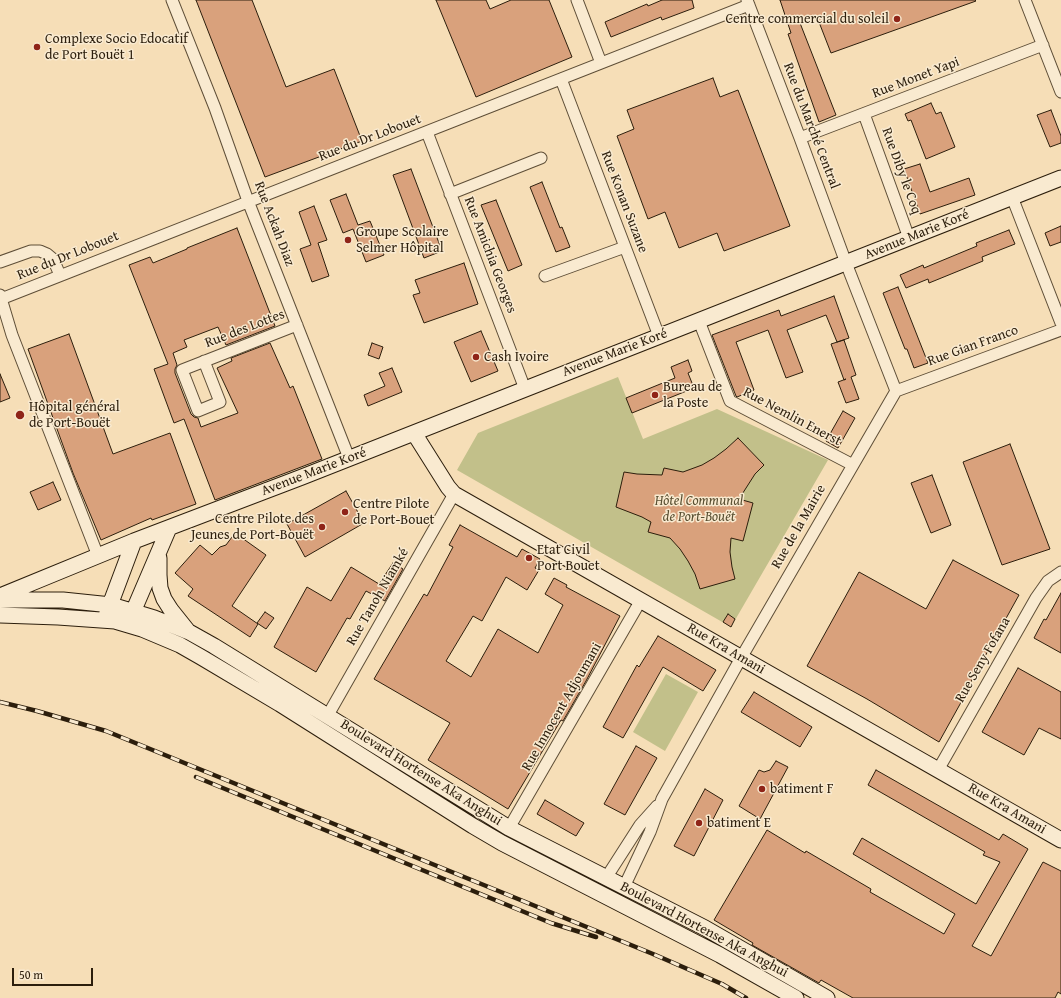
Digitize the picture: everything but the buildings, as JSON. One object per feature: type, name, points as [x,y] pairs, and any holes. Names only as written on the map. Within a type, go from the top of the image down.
[{"type":"main road","name":"Avenue Marie Koré","points":[[0,596],[134,541],[414,433],[1061,178]]},
{"type":"main road","name":"Rue Kra Amani","points":[[414,433],[454,494],[1061,840]]},
{"type":"main road","points":[[131,618],[170,528]]},
{"type":"main road","points":[[105,620],[134,541]]},
{"type":"main road","points":[[160,551],[159,575],[162,593],[171,610],[189,632]]},
{"type":"main road","name":"Boulevard Hortense Aka Anghui","points":[[0,600],[63,600],[111,605],[160,636],[201,657],[502,843],[720,955],[796,998]]},
{"type":"main road","name":"Boulevard Hortense Aka Anghui","points":[[0,614],[105,620],[131,618],[189,632],[328,715],[509,828],[705,928],[827,998]]},
{"type":"street","name":"Rue Ackah Diaz","points":[[172,0],[215,108],[248,202],[349,458]]},
{"type":"street","points":[[577,0],[601,63]]},
{"type":"street","points":[[1025,0],[1061,92]]},
{"type":"street","name":"Rue du Dr Lobouet","points":[[1,297],[427,132],[601,63],[748,2]]},
{"type":"street","name":"Rue du Marché Central","points":[[748,2],[846,263]]},
{"type":"street","name":"Rue Monet Yapi","points":[[800,138],[1043,46]]},
{"type":"street","name":"Rue Konan Suzane","points":[[560,79],[659,336]]},
{"type":"street","name":"Rue Diby le Coq","points":[[864,114],[909,238]]},
{"type":"street","name":"Rue Amichia Georges","points":[[427,132],[525,389]]},
{"type":"street","points":[[450,194],[541,158]]},
{"type":"street","points":[[1012,197],[1061,323]]},
{"type":"street","points":[[545,276],[625,247]]},
{"type":"street","points":[[0,262],[32,251],[40,251],[47,254],[52,259],[60,275]]},
{"type":"street","points":[[846,263],[896,391]]},
{"type":"street","points":[[1,297],[12,335],[98,556]]},
{"type":"street","name":"Rue Nemlin Enerst","points":[[698,321],[730,402],[853,466]]},
{"type":"street","name":"Rue des Lottes","points":[[204,361],[297,325]]},
{"type":"street","name":"Rue Gian Franco","points":[[896,391],[1061,330]]},
{"type":"street","name":"Rue de la Mairie","points":[[624,887],[650,832],[662,799],[741,658],[896,391]]},
{"type":"street","name":"Rue Tanoh Niamké","points":[[328,715],[454,494]]},
{"type":"street","name":"Rue Seny Fofana","points":[[938,770],[1036,598],[1048,582],[1061,572]]},
{"type":"street","name":"Rue Innocent Adjoumani","points":[[509,828],[641,600]]},
{"type":"street","name":"Rue de la Mairie","points":[[606,878],[640,825],[662,799]]},
{"type":"green space","name":"Hôtel Communal de Port-Bouët","points":[[618,377],[643,439],[717,409],[828,460],[731,627],[457,470],[478,433]]},
{"type":"green space","points":[[666,674],[698,692],[665,751],[633,732]]},
{"type":"railway","points":[[0,702],[106,731],[653,954],[722,984],[746,998]]},
{"type":"railway","points":[[196,777],[551,923],[596,937]]},
{"type":"place","name":"Centre commercial du soleil","points":[[897,19]]},
{"type":"place","name":"Complexe Socio Edocatif de Port Bouët 1","points":[[37,47]]},
{"type":"place","name":"Groupe Scolaire Selmer Hôpital","points":[[348,240]]},
{"type":"place","name":"Cash Ivoire","points":[[476,357]]},
{"type":"place","name":"Bureau de la Poste","points":[[655,395]]},
{"type":"place","name":"Hôpital général de Port-Bouët","points":[[20,415]]},
{"type":"place","name":"Centre Pilote de Port-Bouet","points":[[345,512]]},
{"type":"place","name":"Centre Pilote des Jeunes de Port-Bouët","points":[[322,527]]},
{"type":"place","name":"Etat Civil Port Bouet","points":[[529,558]]},
{"type":"place","name":"batiment F","points":[[762,789]]},
{"type":"place","name":"batiment E","points":[[699,823]]}]
